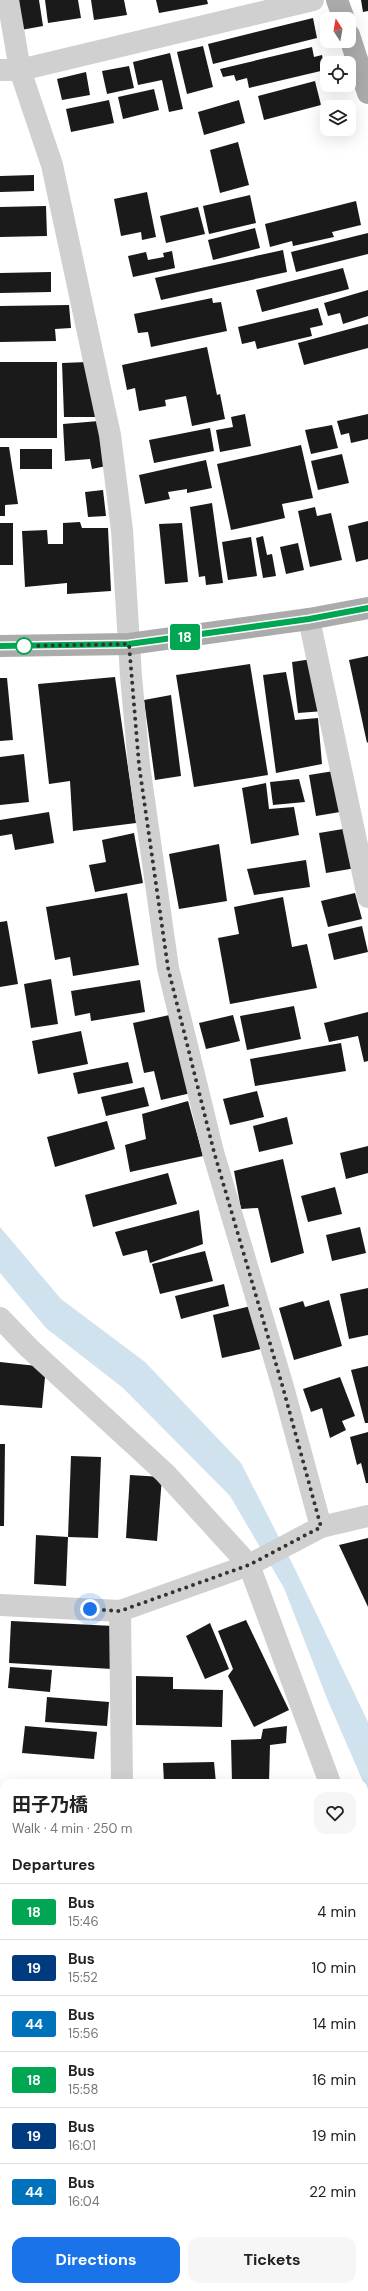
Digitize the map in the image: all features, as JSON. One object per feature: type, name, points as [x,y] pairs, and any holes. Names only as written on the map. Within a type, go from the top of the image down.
[{"type":"main road","points":[[337,0],[341,12]]},
{"type":"main road","points":[[353,48],[368,93]]},
{"type":"main road","points":[[0,646],[129,644],[309,619],[368,608]]},
{"type":"street","points":[[8,0],[10,70],[52,165],[110,435],[122,530],[129,644],[139,765],[168,968],[214,1152],[281,1380],[321,1527]]},
{"type":"street","points":[[10,70],[313,0]]},
{"type":"street","points":[[309,619],[368,897]]},
{"type":"street","points":[[0,1318],[29,1348],[165,1473],[249,1565],[329,1779]]},
{"type":"street","points":[[0,1605],[120,1611],[249,1565],[321,1527],[368,1516]]},
{"type":"street","points":[[120,1611],[122,1779]]},
{"type":"water","points":[[0,1227],[61,1299],[145,1362],[241,1463],[295,1569],[368,1722],[368,1779],[362,1779],[328,1701],[284,1588],[230,1496],[123,1388],[46,1328],[0,1273]]},
{"type":"building","points":[[16,0],[39,0],[43,26],[21,30]]},
{"type":"building","points":[[45,0],[78,0],[81,18],[48,23]]},
{"type":"building","points":[[91,0],[124,0],[127,15],[94,20]]},
{"type":"building","points":[[156,0],[207,0],[208,4],[159,13]]},
{"type":"building","points":[[361,0],[368,0],[368,11],[363,12]]},
{"type":"building","points":[[313,18],[317,38],[213,64],[208,44]]},
{"type":"building","points":[[203,46],[213,87],[187,94],[177,52]]},
{"type":"building","points":[[312,47],[314,57],[322,55],[322,56],[320,56],[320,71],[249,88],[247,78],[236,81],[234,75],[223,77],[220,69]]},
{"type":"building","points":[[170,53],[183,109],[169,112],[162,80],[138,85],[133,62]]},
{"type":"building","points":[[129,66],[134,88],[107,94],[102,71]]},
{"type":"building","points":[[86,72],[90,95],[62,100],[57,79]]},
{"type":"building","points":[[315,81],[320,105],[264,120],[258,96]]},
{"type":"building","points":[[154,89],[159,110],[123,119],[118,97]]},
{"type":"building","points":[[109,100],[114,123],[71,132],[66,109]]},
{"type":"building","points":[[239,100],[245,123],[204,135],[198,112]]},
{"type":"building","points":[[238,142],[249,185],[220,193],[210,150]]},
{"type":"building","points":[[34,175],[34,191],[0,192],[0,176]]},
{"type":"building","points":[[147,192],[156,237],[142,240],[141,232],[121,236],[114,199]]},
{"type":"building","points":[[250,195],[256,223],[209,234],[203,206]]},
{"type":"building","points":[[356,201],[361,225],[332,232],[334,237],[293,246],[292,241],[270,247],[265,224]]},
{"type":"building","points":[[46,206],[47,236],[0,237],[0,207]]},
{"type":"building","points":[[198,207],[205,234],[166,243],[160,216]]},
{"type":"building","points":[[255,228],[260,248],[213,260],[208,240]]},
{"type":"building","points":[[368,233],[368,254],[296,272],[291,252]]},
{"type":"building","points":[[283,250],[287,272],[161,300],[155,278]]},
{"type":"building","points":[[172,251],[175,268],[133,277],[128,256],[146,252],[148,260],[164,257],[163,253]]},
{"type":"building","points":[[343,268],[349,289],[262,312],[256,290]]},
{"type":"building","points":[[51,272],[51,292],[0,293],[0,273]]},
{"type":"building","points":[[368,290],[368,316],[343,324],[340,313],[328,316],[324,303]]},
{"type":"building","points":[[212,298],[213,303],[221,302],[227,331],[151,347],[148,332],[138,333],[134,314]]},
{"type":"building","points":[[69,305],[71,328],[55,329],[56,341],[0,342],[0,306]]},
{"type":"building","points":[[318,308],[323,325],[310,328],[312,336],[257,349],[255,341],[242,344],[238,327]]},
{"type":"building","points":[[368,324],[368,348],[304,365],[298,343]]},
{"type":"building","points":[[207,347],[217,395],[220,394],[225,419],[192,426],[186,396],[165,400],[166,406],[139,411],[135,388],[127,390],[122,365]]},
{"type":"building","points":[[0,362],[57,362],[57,438],[0,438]]},
{"type":"building","points":[[87,362],[96,417],[64,417],[62,363]]},
{"type":"building","points":[[245,414],[251,446],[220,452],[216,430],[233,427],[231,417]]},
{"type":"building","points":[[368,414],[368,439],[351,443],[349,433],[341,435],[337,421]]},
{"type":"building","points":[[99,421],[106,466],[92,469],[90,459],[65,461],[63,424]]},
{"type":"building","points":[[332,425],[338,448],[311,454],[305,430]]},
{"type":"building","points":[[210,428],[214,451],[154,463],[149,440]]},
{"type":"building","points":[[301,445],[313,498],[282,504],[285,518],[231,530],[217,464]]},
{"type":"building","points":[[0,447],[9,447],[18,504],[5,505],[5,516],[0,516]]},
{"type":"building","points":[[20,449],[52,449],[52,469],[20,469]]},
{"type":"building","points":[[342,454],[349,483],[318,490],[311,461]]},
{"type":"building","points":[[206,460],[212,488],[187,493],[187,489],[168,492],[170,499],[145,504],[139,475]]},
{"type":"building","points":[[103,490],[106,516],[88,517],[85,492]]},
{"type":"building","points":[[212,503],[223,583],[206,585],[205,576],[199,577],[190,507]]},
{"type":"building","points":[[315,507],[317,516],[331,513],[342,560],[310,567],[298,511]]},
{"type":"building","points":[[368,521],[368,559],[356,562],[348,526]]},
{"type":"building","points":[[80,522],[82,528],[108,528],[111,591],[67,594],[67,583],[25,587],[22,531],[47,530],[48,544],[63,544],[63,523]]},
{"type":"building","points":[[0,523],[13,523],[13,565],[0,565]]},
{"type":"building","points":[[182,523],[188,582],[165,584],[159,524]]},
{"type":"building","points":[[263,536],[267,555],[272,554],[276,576],[263,578],[256,538]]},
{"type":"building","points":[[251,537],[257,576],[228,580],[222,542]]},
{"type":"building","points":[[298,543],[304,570],[286,574],[280,547]]},
{"type":"building","points":[[368,656],[368,742],[367,743],[349,660]]},
{"type":"building","points":[[312,659],[324,711],[298,713],[292,662]]},
{"type":"building","points":[[250,664],[268,775],[194,787],[176,675]]},
{"type":"building","points":[[286,672],[295,720],[318,718],[322,764],[276,773],[263,675]]},
{"type":"building","points":[[115,677],[136,823],[73,831],[70,781],[49,784],[38,684]]},
{"type":"building","points":[[0,678],[7,678],[13,740],[0,741]]},
{"type":"building","points":[[171,695],[181,776],[155,780],[144,700]]},
{"type":"building","points":[[24,754],[29,802],[0,805],[0,757]]},
{"type":"building","points":[[340,770],[346,811],[316,816],[309,775]]},
{"type":"building","points":[[299,779],[305,802],[273,805],[270,782]]},
{"type":"building","points":[[266,783],[269,809],[294,807],[299,835],[251,844],[242,788]]},
{"type":"building","points":[[49,812],[54,843],[15,850],[12,834],[0,836],[0,820]]},
{"type":"building","points":[[349,828],[356,868],[326,873],[319,833]]},
{"type":"building","points":[[134,833],[143,883],[95,892],[89,865],[106,862],[102,840]]},
{"type":"building","points":[[219,844],[227,901],[179,909],[169,854]]},
{"type":"building","points":[[306,860],[310,887],[254,895],[247,869]]},
{"type":"building","points":[[127,893],[139,965],[73,976],[70,957],[55,960],[46,907]]},
{"type":"building","points":[[355,893],[362,919],[328,927],[321,901]]},
{"type":"building","points":[[283,897],[292,947],[307,944],[317,988],[230,1004],[218,938],[239,934],[234,907]]},
{"type":"building","points":[[7,921],[18,984],[0,987],[0,922]]},
{"type":"building","points":[[362,926],[368,952],[334,960],[328,934]]},
{"type":"building","points":[[51,979],[58,1024],[31,1028],[24,984]]},
{"type":"building","points":[[140,980],[145,1012],[91,1021],[90,1013],[75,1016],[71,991]]},
{"type":"building","points":[[294,1006],[301,1039],[247,1050],[240,1016]]},
{"type":"building","points":[[368,1012],[368,1061],[364,1062],[358,1036],[329,1042],[324,1023]]},
{"type":"building","points":[[174,1014],[191,1093],[161,1100],[154,1071],[144,1073],[133,1023]]},
{"type":"building","points":[[233,1015],[240,1041],[206,1049],[199,1023]]},
{"type":"building","points":[[81,1031],[88,1064],[38,1074],[32,1041]]},
{"type":"building","points":[[341,1043],[346,1071],[255,1086],[250,1059]]},
{"type":"building","points":[[128,1062],[133,1083],[78,1094],[73,1073]]},
{"type":"building","points":[[144,1087],[149,1106],[106,1116],[101,1097]]},
{"type":"building","points":[[257,1091],[264,1117],[230,1125],[223,1099]]},
{"type":"building","points":[[188,1101],[203,1156],[130,1172],[125,1145],[146,1139],[142,1114]]},
{"type":"building","points":[[287,1117],[293,1144],[259,1152],[253,1126]]},
{"type":"building","points":[[107,1121],[115,1149],[55,1167],[47,1137]]},
{"type":"building","points":[[368,1146],[368,1173],[346,1179],[340,1153]]},
{"type":"building","points":[[283,1159],[304,1253],[271,1263],[258,1208],[241,1209],[234,1171]]},
{"type":"building","points":[[168,1173],[177,1204],[93,1227],[85,1195]]},
{"type":"building","points":[[335,1187],[342,1214],[308,1222],[301,1196]]},
{"type":"building","points":[[199,1210],[203,1244],[150,1263],[147,1250],[123,1256],[115,1232]]},
{"type":"building","points":[[360,1227],[366,1253],[332,1261],[326,1235]]},
{"type":"building","points":[[205,1251],[213,1281],[160,1294],[152,1264]]},
{"type":"building","points":[[224,1284],[229,1306],[181,1319],[175,1296]]},
{"type":"building","points":[[368,1288],[368,1335],[349,1339],[340,1294]]},
{"type":"building","points":[[329,1300],[342,1346],[294,1360],[279,1308],[303,1301],[305,1307]]},
{"type":"building","points":[[251,1306],[261,1349],[222,1358],[213,1315]]},
{"type":"building","points":[[0,1362],[46,1367],[42,1408],[0,1405]]},
{"type":"building","points":[[368,1366],[368,1423],[365,1423],[351,1370]]},
{"type":"building","points":[[340,1377],[355,1416],[342,1421],[346,1430],[330,1438],[322,1408],[311,1412],[303,1389]]},
{"type":"building","points":[[368,1432],[368,1483],[366,1483],[361,1463],[357,1465],[350,1437]]},
{"type":"building","points":[[0,1444],[5,1444],[4,1526],[0,1526]]},
{"type":"building","points":[[71,1456],[101,1457],[98,1538],[68,1537]]},
{"type":"building","points":[[130,1475],[162,1477],[157,1541],[126,1538]]},
{"type":"building","points":[[36,1535],[68,1537],[66,1586],[34,1584]]},
{"type":"building","points":[[368,1538],[368,1607],[339,1545]]},
{"type":"building","points":[[246,1620],[289,1710],[254,1727],[228,1676],[233,1669],[218,1631]]},
{"type":"building","points":[[11,1621],[114,1626],[112,1669],[9,1663]]},
{"type":"building","points":[[210,1623],[229,1669],[205,1679],[186,1636]]},
{"type":"building","points":[[10,1667],[52,1670],[50,1692],[8,1688]]},
{"type":"building","points":[[136,1676],[173,1677],[173,1689],[223,1690],[222,1727],[136,1725]]},
{"type":"building","points":[[47,1697],[109,1702],[107,1726],[45,1722]]},
{"type":"building","points":[[25,1726],[97,1732],[94,1759],[22,1753]]},
{"type":"building","points":[[287,1726],[286,1743],[270,1745],[269,1779],[232,1779],[231,1740],[261,1739],[263,1729]]},
{"type":"building","points":[[214,1762],[216,1779],[164,1779],[163,1763]]},
{"type":"bus line","name":"18","points":[[0,646],[129,644],[196,636],[309,619],[368,608]]},
{"type":"route","points":[[24,646],[129,644],[139,765],[168,968],[214,1152],[283,1388],[321,1527],[249,1565],[120,1611],[90,1609]]}]
